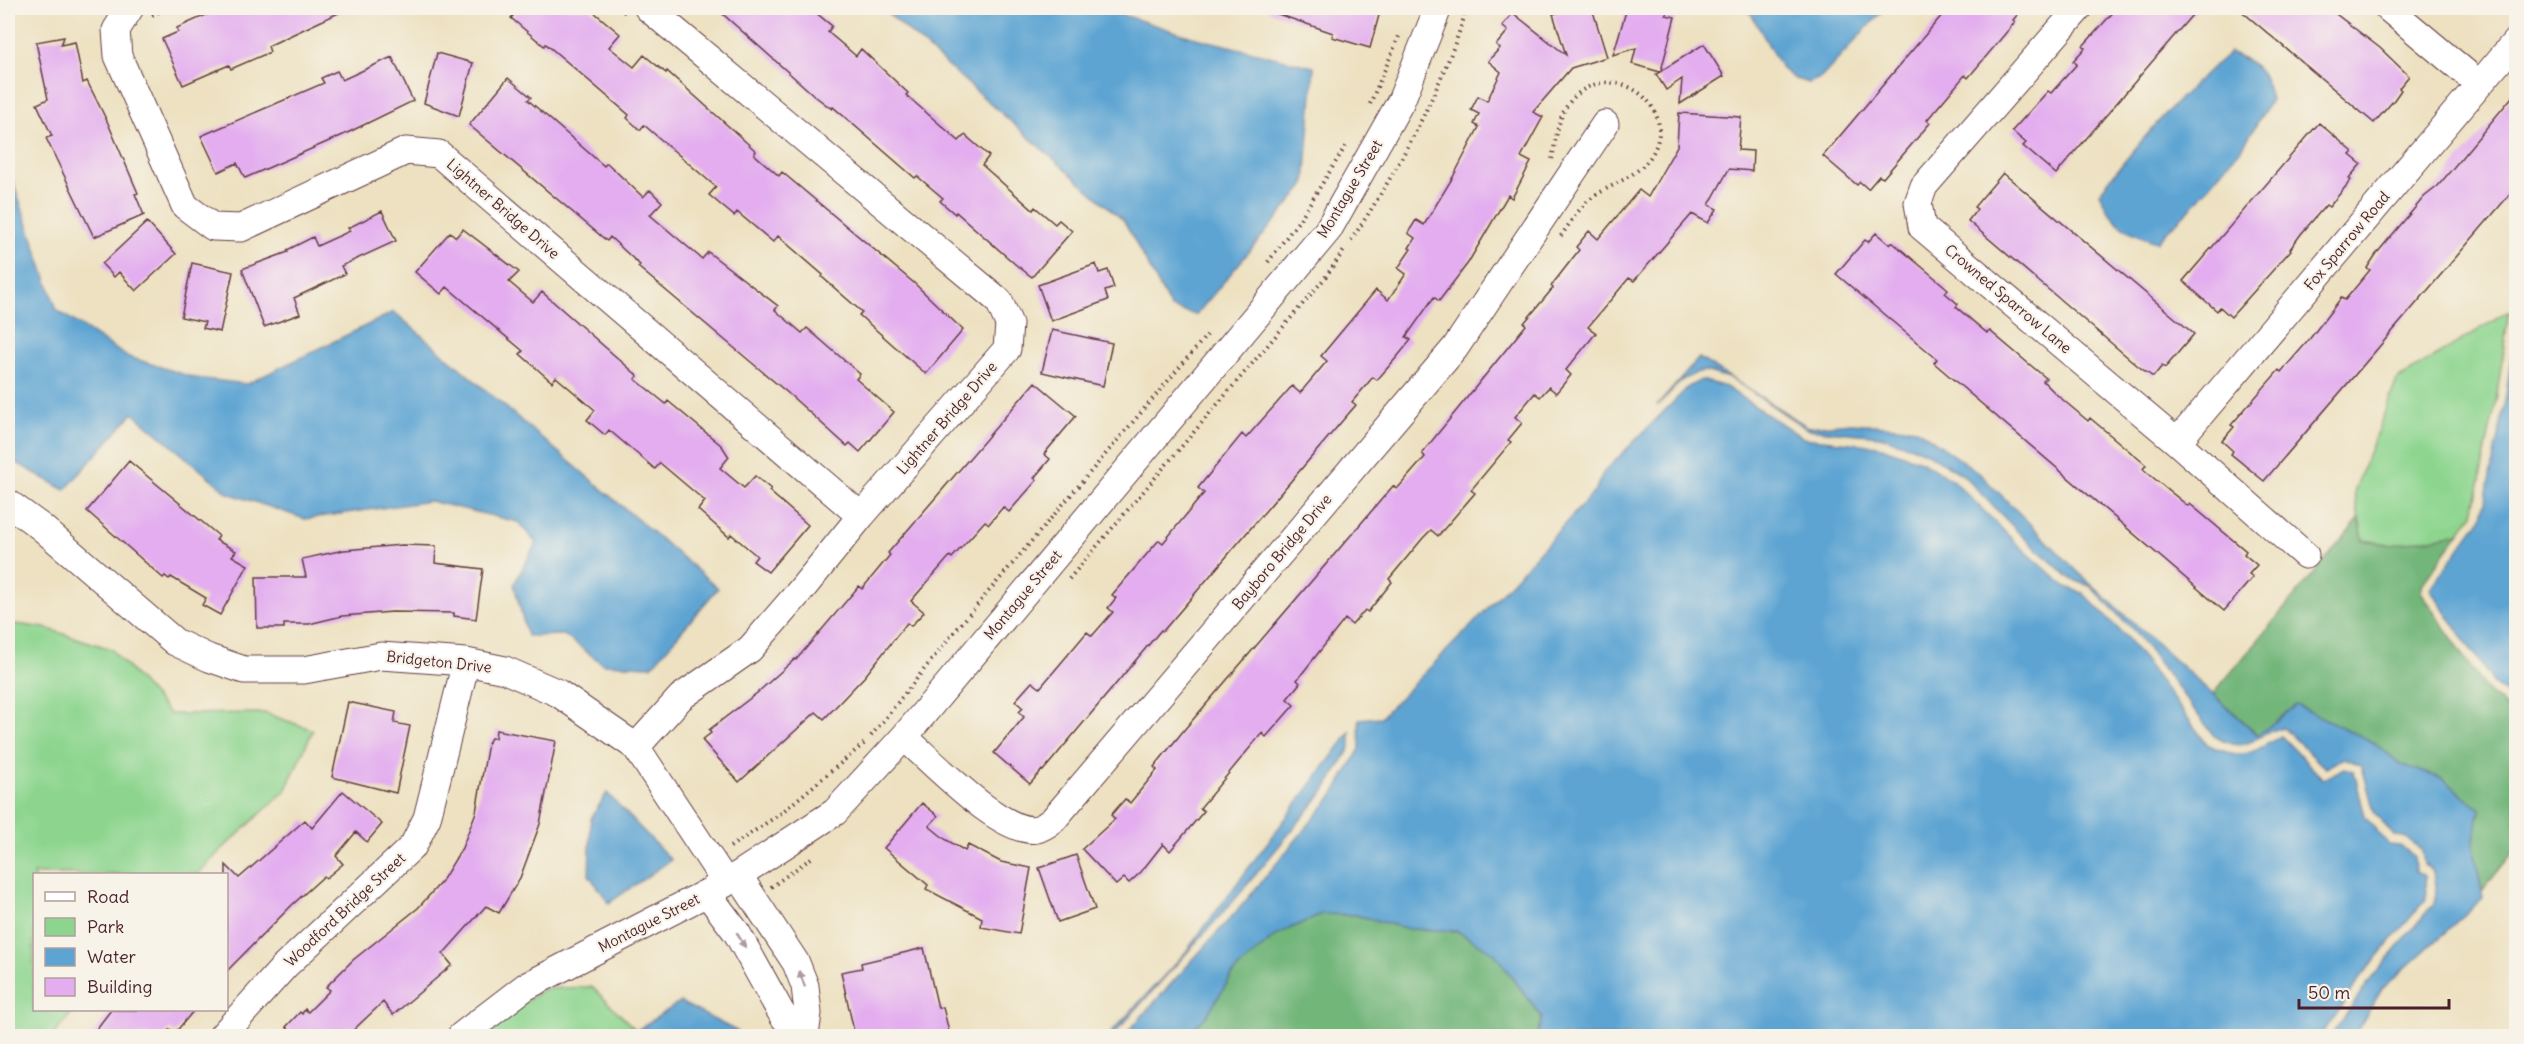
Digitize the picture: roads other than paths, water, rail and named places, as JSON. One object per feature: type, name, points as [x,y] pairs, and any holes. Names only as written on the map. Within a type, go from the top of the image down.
[{"type":"street","name":"Montague Street","points":[[461,1036],[525,987],[835,812],[904,737],[1328,230],[1401,101],[1438,8]]},
{"type":"street","name":"Crowned Sparrow Lane","points":[[2079,8],[1924,186],[1918,203],[1922,227],[2177,441],[2305,555]]},
{"type":"street","points":[[2388,8],[2479,84]]},
{"type":"street","name":"Lightner Bridge Drive","points":[[140,12],[116,30],[118,56],[185,206],[213,227],[241,228],[406,151],[439,154],[861,516]]},
{"type":"street","name":"Lightner Bridge Drive","points":[[636,747],[681,697],[750,649],[861,516],[1007,349],[1009,324],[999,301],[640,13]]},
{"type":"street","name":"Fox Sparrow Road","points":[[2177,441],[2517,41]]},
{"type":"street","name":"Bayboro Bridge Drive","points":[[904,737],[992,814],[1013,827],[1037,829],[1053,820],[1455,348],[1605,124]]},
{"type":"street","name":"Bridgeton Drive","points":[[8,503],[41,527],[175,642],[209,658],[244,670],[304,670],[381,656],[466,662],[505,670],[558,693],[636,747],[723,876],[785,947],[796,963],[806,986],[808,1013],[805,1036]]},
{"type":"street","name":"Woodford Bridge Street","points":[[222,1036],[285,966],[413,846],[427,818],[466,662]]},
{"type":"street","name":"Bridgeton Drive","points":[[723,876],[737,933],[783,1016],[800,1036]]},
{"type":"street","points":[[755,966],[785,947]]},
{"type":"water","points":[[882,8],[1102,8],[1192,37],[1314,67],[1305,185],[1196,315],[1171,308],[1124,221]]},
{"type":"water","points":[[1744,8],[1885,8],[1822,77],[1809,83],[1795,79],[1782,69],[1751,14]]},
{"type":"water","points":[[2230,52],[2247,60],[2258,69],[2266,82],[2271,100],[2244,145],[2189,210],[2156,242],[2127,230],[2115,220],[2099,193],[2177,101]]},
{"type":"water","points":[[8,167],[57,310],[126,356],[195,378],[247,384],[394,312],[718,588],[652,666],[603,664],[564,635],[527,636],[514,584],[536,543],[518,522],[430,501],[305,519],[228,493],[133,413],[65,490],[8,458]]},
{"type":"water","points":[[2516,323],[2516,702],[2495,685],[2430,589],[2482,517],[2506,396]]},
{"type":"water","points":[[1699,358],[1808,427],[1852,423],[1917,429],[1978,472],[2084,578],[2258,735],[2296,705],[2375,743],[2400,764],[2443,779],[2480,809],[2473,843],[2483,898],[2382,989],[2354,1036],[2331,1036],[2371,979],[2434,903],[2436,892],[2434,876],[2424,865],[2422,850],[2404,837],[2394,836],[2374,812],[2362,766],[2344,758],[2325,768],[2283,727],[2243,744],[2235,745],[2214,736],[2136,633],[2090,586],[2071,579],[2021,535],[1963,475],[1926,452],[1880,436],[1807,429],[1732,379],[1705,371],[1682,380],[1657,406]]},
{"type":"water","points":[[1701,380],[1726,387],[1803,438],[1878,446],[1921,461],[1955,482],[2015,542],[2066,587],[2083,593],[2128,639],[2207,744],[2229,753],[2245,754],[2281,736],[2323,779],[2345,768],[2354,771],[2365,817],[2389,845],[2400,846],[2414,856],[2415,872],[2425,876],[2426,899],[2364,973],[2321,1036],[1537,1036],[1542,1017],[1494,953],[1457,931],[1409,929],[1356,915],[1321,914],[1276,935],[1234,972],[1205,1018],[1182,1036],[1124,1036],[1243,904],[1334,794],[1360,749],[1359,719],[1381,717],[1473,624],[1595,491],[1603,473],[1688,387]]},
{"type":"water","points":[[1350,732],[1350,748],[1326,789],[1236,898],[1112,1036],[1108,1036],[1185,953]]},
{"type":"water","points":[[607,793],[671,860],[609,903],[589,875],[591,818]]},
{"type":"water","points":[[680,1002],[746,1036],[628,1036]]}]
